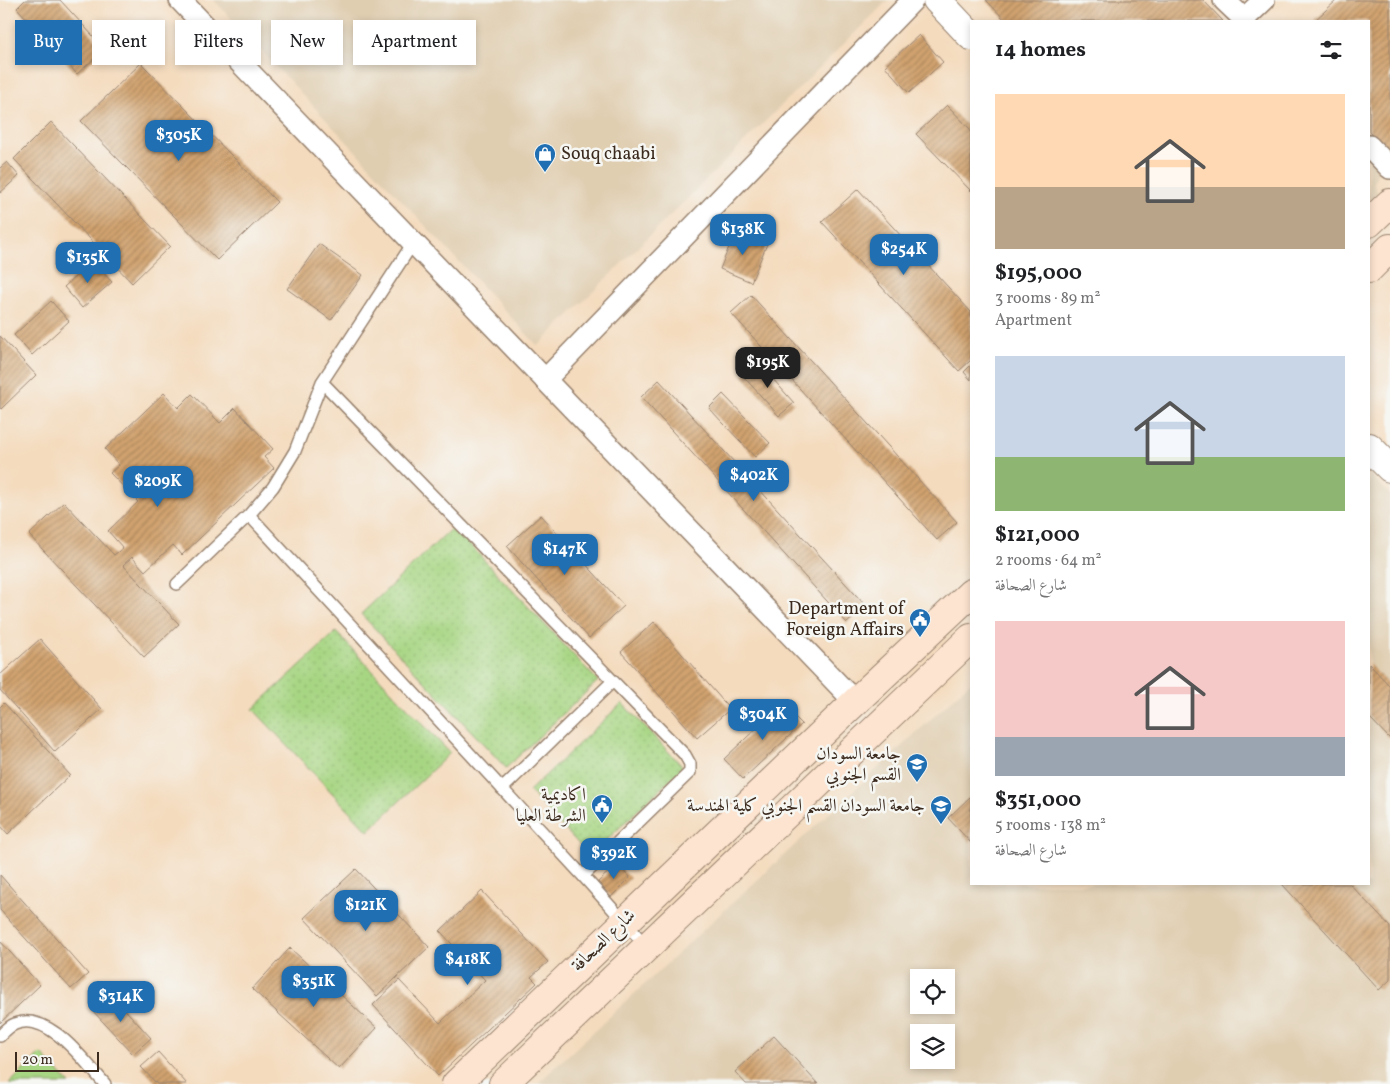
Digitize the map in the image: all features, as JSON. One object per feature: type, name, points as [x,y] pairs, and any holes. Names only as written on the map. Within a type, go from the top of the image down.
[{"type":"main road","points":[[1370,222],[1390,203]]},
{"type":"main road","points":[[1370,268],[1390,248]]},
{"type":"main road","name":"شارع الصحافة","points":[[456,1084],[970,594]]},
{"type":"main road","name":"شارع الصحافة","points":[[503,1084],[970,639]]},
{"type":"street","points":[[180,0],[855,702]]},
{"type":"street","points":[[545,380],[913,0]]},
{"type":"street","points":[[937,0],[970,35]]},
{"type":"street","points":[[1224,0],[1245,20],[1264,0]]},
{"type":"street","points":[[1370,147],[1390,168]]},
{"type":"street","points":[[1370,448],[1390,468]]},
{"type":"lane","points":[[178,584],[249,515],[272,487],[295,451],[322,382],[413,243]]},
{"type":"lane","points":[[322,382],[685,755],[690,764],[690,772],[583,876]]},
{"type":"lane","points":[[249,515],[647,947]]},
{"type":"lane","points":[[502,789],[613,681]]},
{"type":"lane","points":[[0,1036],[13,1024],[28,1020],[40,1023],[57,1033],[105,1084]]},
{"type":"shaded area","name":"Souq chaabi","points":[[214,0],[888,0],[538,346],[275,65],[343,65],[343,20],[271,20],[271,61],[261,50],[261,20],[233,20]]},
{"type":"shaded area","points":[[1370,156],[1379,166],[1374,184],[1384,209],[1370,222]]},
{"type":"shaded area","name":"جامعة السودان القسم الجنوبي كلية الهندسة","points":[[1370,474],[1390,495],[1390,1084],[537,1084],[970,683],[970,885],[1370,885]]},
{"type":"green space","points":[[453,527],[598,681],[506,768],[361,614]]},
{"type":"green space","points":[[336,632],[450,753],[368,831],[253,709]]},
{"type":"green space","points":[[622,703],[683,767],[590,856],[529,791]]},
{"type":"green space","points":[[41,1053],[70,1084],[9,1084]]},
{"type":"building","points":[[25,0],[60,0],[78,20],[28,20],[17,8]]},
{"type":"building","points":[[986,0],[1203,0],[1222,20],[1005,20]]},
{"type":"building","points":[[1337,0],[1390,0],[1390,156],[1370,133],[1370,20],[1315,20]]},
{"type":"building","points":[[82,24],[92,35],[92,61],[77,74],[69,65],[82,65]]},
{"type":"building","points":[[919,35],[943,62],[909,93],[885,66]]},
{"type":"building","points":[[139,65],[143,65],[277,202],[217,260],[81,121]]},
{"type":"building","points":[[947,105],[970,129],[970,190],[916,134]]},
{"type":"building","points":[[51,122],[170,246],[132,283],[14,159]]},
{"type":"building","points":[[7,162],[19,176],[0,193],[0,168]]},
{"type":"building","points":[[858,189],[970,311],[970,361],[959,371],[822,222]]},
{"type":"building","points":[[736,230],[767,244],[751,282],[720,269]]},
{"type":"building","points":[[319,244],[363,275],[331,320],[287,289]]},
{"type":"building","points":[[92,261],[112,282],[82,308],[64,287]]},
{"type":"building","points":[[751,295],[957,522],[937,540],[731,313]]},
{"type":"building","points":[[51,301],[69,321],[32,355],[14,335]]},
{"type":"building","points":[[0,336],[36,375],[1,409],[0,408]]},
{"type":"building","points":[[758,362],[794,403],[779,416],[743,376]]},
{"type":"building","points":[[970,366],[970,379],[964,372]]},
{"type":"building","points":[[659,380],[866,606],[847,623],[641,397]]},
{"type":"building","points":[[164,393],[178,408],[192,394],[220,423],[235,408],[273,449],[264,457],[274,468],[182,555],[173,545],[145,571],[132,557],[123,565],[179,624],[144,657],[29,535],[64,502],[114,555],[123,548],[108,531],[138,502],[110,473],[119,465],[105,449]]},
{"type":"building","points":[[723,394],[770,443],[755,457],[709,408]]},
{"type":"building","points":[[541,515],[624,606],[589,638],[507,546]]},
{"type":"building","points":[[654,622],[730,709],[697,738],[621,652]]},
{"type":"building","points":[[40,639],[102,709],[55,752],[0,690],[0,675]]},
{"type":"building","points":[[1370,665],[1390,686],[1390,739],[1370,718]]},
{"type":"building","points":[[4,703],[70,775],[8,834],[0,825],[0,707]]},
{"type":"building","points":[[782,704],[802,724],[743,779],[724,759]]},
{"type":"building","points":[[970,797],[970,842],[948,818]]},
{"type":"building","points":[[617,864],[630,878],[611,897],[598,882]]},
{"type":"building","points":[[356,869],[429,947],[377,996],[304,918]]},
{"type":"building","points":[[0,875],[88,974],[71,989],[0,910]]},
{"type":"building","points":[[1283,885],[1351,885],[1390,927],[1390,980],[1379,990]]},
{"type":"building","points":[[482,891],[548,962],[531,977],[537,983],[438,1076],[373,1005],[399,980],[440,1023],[485,980],[440,931]]},
{"type":"building","points":[[0,941],[40,985],[0,1023]]},
{"type":"building","points":[[290,948],[377,1028],[339,1069],[252,989]]},
{"type":"building","points":[[109,992],[151,1038],[133,1054],[91,1009]]},
{"type":"building","points":[[774,1036],[818,1084],[746,1084],[735,1072]]},
{"type":"building","points":[[158,1052],[187,1084],[157,1084],[141,1067]]},
{"type":"place","name":"Souq chaabi","points":[[545,173]]},
{"type":"place","name":"Department of Foreign Affairs","points":[[920,638]]},
{"type":"place","name":"جامعة السودان القسم الجنوبي","points":[[917,783]]},
{"type":"place","name":"اكاديمية الشرطة العليا","points":[[602,824]]},
{"type":"place","name":"جامعة السودان القسم الجنوبي كلية الهندسة","points":[[941,825]]}]
